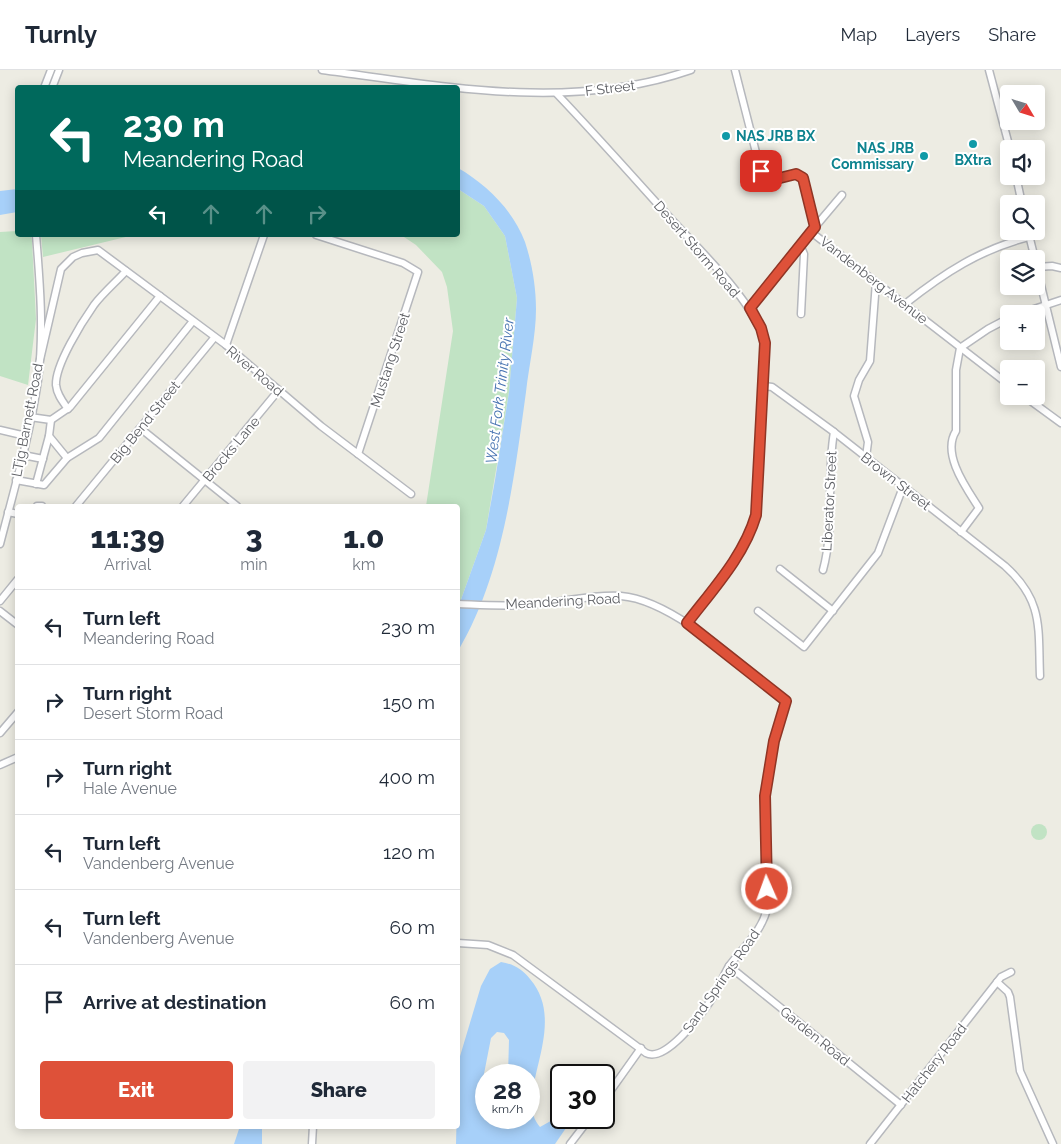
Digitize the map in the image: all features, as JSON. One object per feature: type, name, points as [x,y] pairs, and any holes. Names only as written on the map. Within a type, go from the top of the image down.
[{"type":"street","points":[[45,85],[51,70]]},
{"type":"street","points":[[53,85],[59,70]]},
{"type":"street","name":"F Street","points":[[322,70],[438,85]]},
{"type":"street","name":"F Street","points":[[460,88],[556,94],[654,82],[691,70]]},
{"type":"street","name":"Vandenberg Avenue","points":[[735,70],[762,176],[768,181],[796,174],[803,178],[813,230],[876,282],[1000,378]]},
{"type":"street","points":[[989,70],[1008,140]]},
{"type":"street","name":"Desert Storm Road","points":[[556,94],[750,308],[761,328],[765,343],[758,502],[752,530],[735,560],[687,623]]},
{"type":"street","points":[[750,308],[842,194]]},
{"type":"street","name":"LTjg Barnett Road","points":[[0,544],[26,436],[39,364],[41,319],[37,237]]},
{"type":"street","points":[[226,346],[263,237]]},
{"type":"street","name":"Mustang Street","points":[[322,237],[412,268],[418,274],[358,454]]},
{"type":"street","points":[[905,304],[938,278],[972,258],[1015,240]]},
{"type":"street","points":[[800,245],[804,254],[801,314]]},
{"type":"street","name":"River Road","points":[[39,364],[61,269],[73,257],[82,252],[98,250],[226,346],[278,391],[410,494]]},
{"type":"street","points":[[1045,266],[1061,268]]},
{"type":"street","points":[[68,409],[58,394],[56,386],[56,376],[63,356],[94,305],[126,271]]},
{"type":"street","points":[[866,457],[868,442],[854,396],[870,361],[876,282]]},
{"type":"street","points":[[1044,295],[1061,367]]},
{"type":"street","points":[[30,417],[51,420],[68,409],[160,296]]},
{"type":"street","points":[[1046,304],[1061,300]]},
{"type":"street","points":[[16,480],[44,485],[67,458],[99,438],[193,321]]},
{"type":"street","points":[[961,532],[979,508],[961,480],[952,453],[952,437],[956,431],[956,370],[960,348],[1000,323]]},
{"type":"street","name":"Big Bend Street","points":[[78,504],[214,338]]},
{"type":"street","name":"Brown Street","points":[[764,386],[772,387],[834,432],[1023,583],[1036,610],[1040,676]]},
{"type":"street","name":"Brocks Lane","points":[[185,504],[278,391]]},
{"type":"street","points":[[1036,405],[1061,423]]},
{"type":"street","points":[[36,484],[49,436],[51,420]]},
{"type":"street","points":[[140,428],[235,504]]},
{"type":"street","points":[[0,430],[26,436]]},
{"type":"street","name":"Liberator Street","points":[[823,570],[828,540],[829,460],[834,432]]},
{"type":"street","points":[[49,436],[67,458]]},
{"type":"street","points":[[22,454],[43,459]]},
{"type":"street","points":[[758,611],[804,647],[878,553],[904,487]]},
{"type":"street","points":[[8,512],[15,513]]},
{"type":"street","points":[[780,569],[833,611]]},
{"type":"street","points":[[0,601],[15,583]]},
{"type":"street","name":"Meandering Road","points":[[460,604],[535,605],[621,596],[657,606],[687,623],[786,701]]},
{"type":"street","points":[[0,611],[15,623]]},
{"type":"street","name":"Sand Springs Road","points":[[460,943],[488,945],[513,955],[650,1055],[659,1054],[680,1038],[709,1003],[729,966],[754,936],[766,914],[765,796],[774,741],[786,701]]},
{"type":"street","points":[[0,733],[15,716]]},
{"type":"street","points":[[0,765],[15,758]]},
{"type":"street","name":"Garden Road","points":[[729,966],[901,1105]]},
{"type":"street","name":"Hatchery Road","points":[[870,1144],[1001,977],[1011,972]]},
{"type":"street","points":[[997,982],[1008,992],[1010,997],[1016,1056],[1020,1071],[1054,1144]]},
{"type":"street","points":[[615,1085],[641,1048]]},
{"type":"street","points":[[312,1144],[313,1129]]},
{"type":"street","points":[[570,1144],[582,1129]]},
{"type":"green space","points":[[460,190],[484,206],[505,236],[517,298],[509,392],[486,530],[460,602],[460,504],[426,504],[453,331],[447,287],[442,272],[416,245],[404,237],[460,237]]},
{"type":"green space","points":[[15,231],[15,237],[31,237],[36,319],[28,385],[0,376],[0,232]]},
{"type":"green space","points":[[41,237],[126,237],[43,257]]},
{"type":"green space","points":[[1036,824],[1042,824],[1047,829],[1045,838],[1036,840],[1031,835],[1031,829]]},
{"type":"water","points":[[460,169],[479,182],[498,199],[520,230],[532,267],[536,319],[517,458],[504,526],[486,591],[460,647],[460,602],[486,530],[495,480],[509,392],[517,298],[505,236],[484,206],[460,190]]},
{"type":"water","points":[[15,189],[15,212],[0,215],[0,191]]},
{"type":"water","points":[[501,962],[510,964],[524,972],[541,998],[545,1018],[544,1038],[538,1064],[508,1064],[509,1040],[504,1033],[497,1032],[491,1038],[486,1064],[475,1064],[475,1129],[540,1129],[540,1127],[550,1121],[550,1129],[565,1129],[555,1144],[456,1144],[456,1129],[460,1129],[460,1056],[481,986],[490,969]]},
{"type":"water","points":[[239,1129],[262,1129],[262,1144],[234,1144]]},
{"type":"place","name":"NAS JRB BX","points":[[726,136]]},
{"type":"place","name":"BXtra","points":[[973,144]]},
{"type":"place","name":"NAS JRB Commissary","points":[[924,156]]},
{"type":"route","points":[[761,171],[762,176],[768,181],[796,174],[803,178],[815,227],[750,308],[761,328],[765,343],[756,515],[752,530],[735,560],[687,623],[786,701],[768,768],[765,796],[767,889]]},
{"type":"water label","name":"West Fork Trinity River","points":[[500,391]]}]
